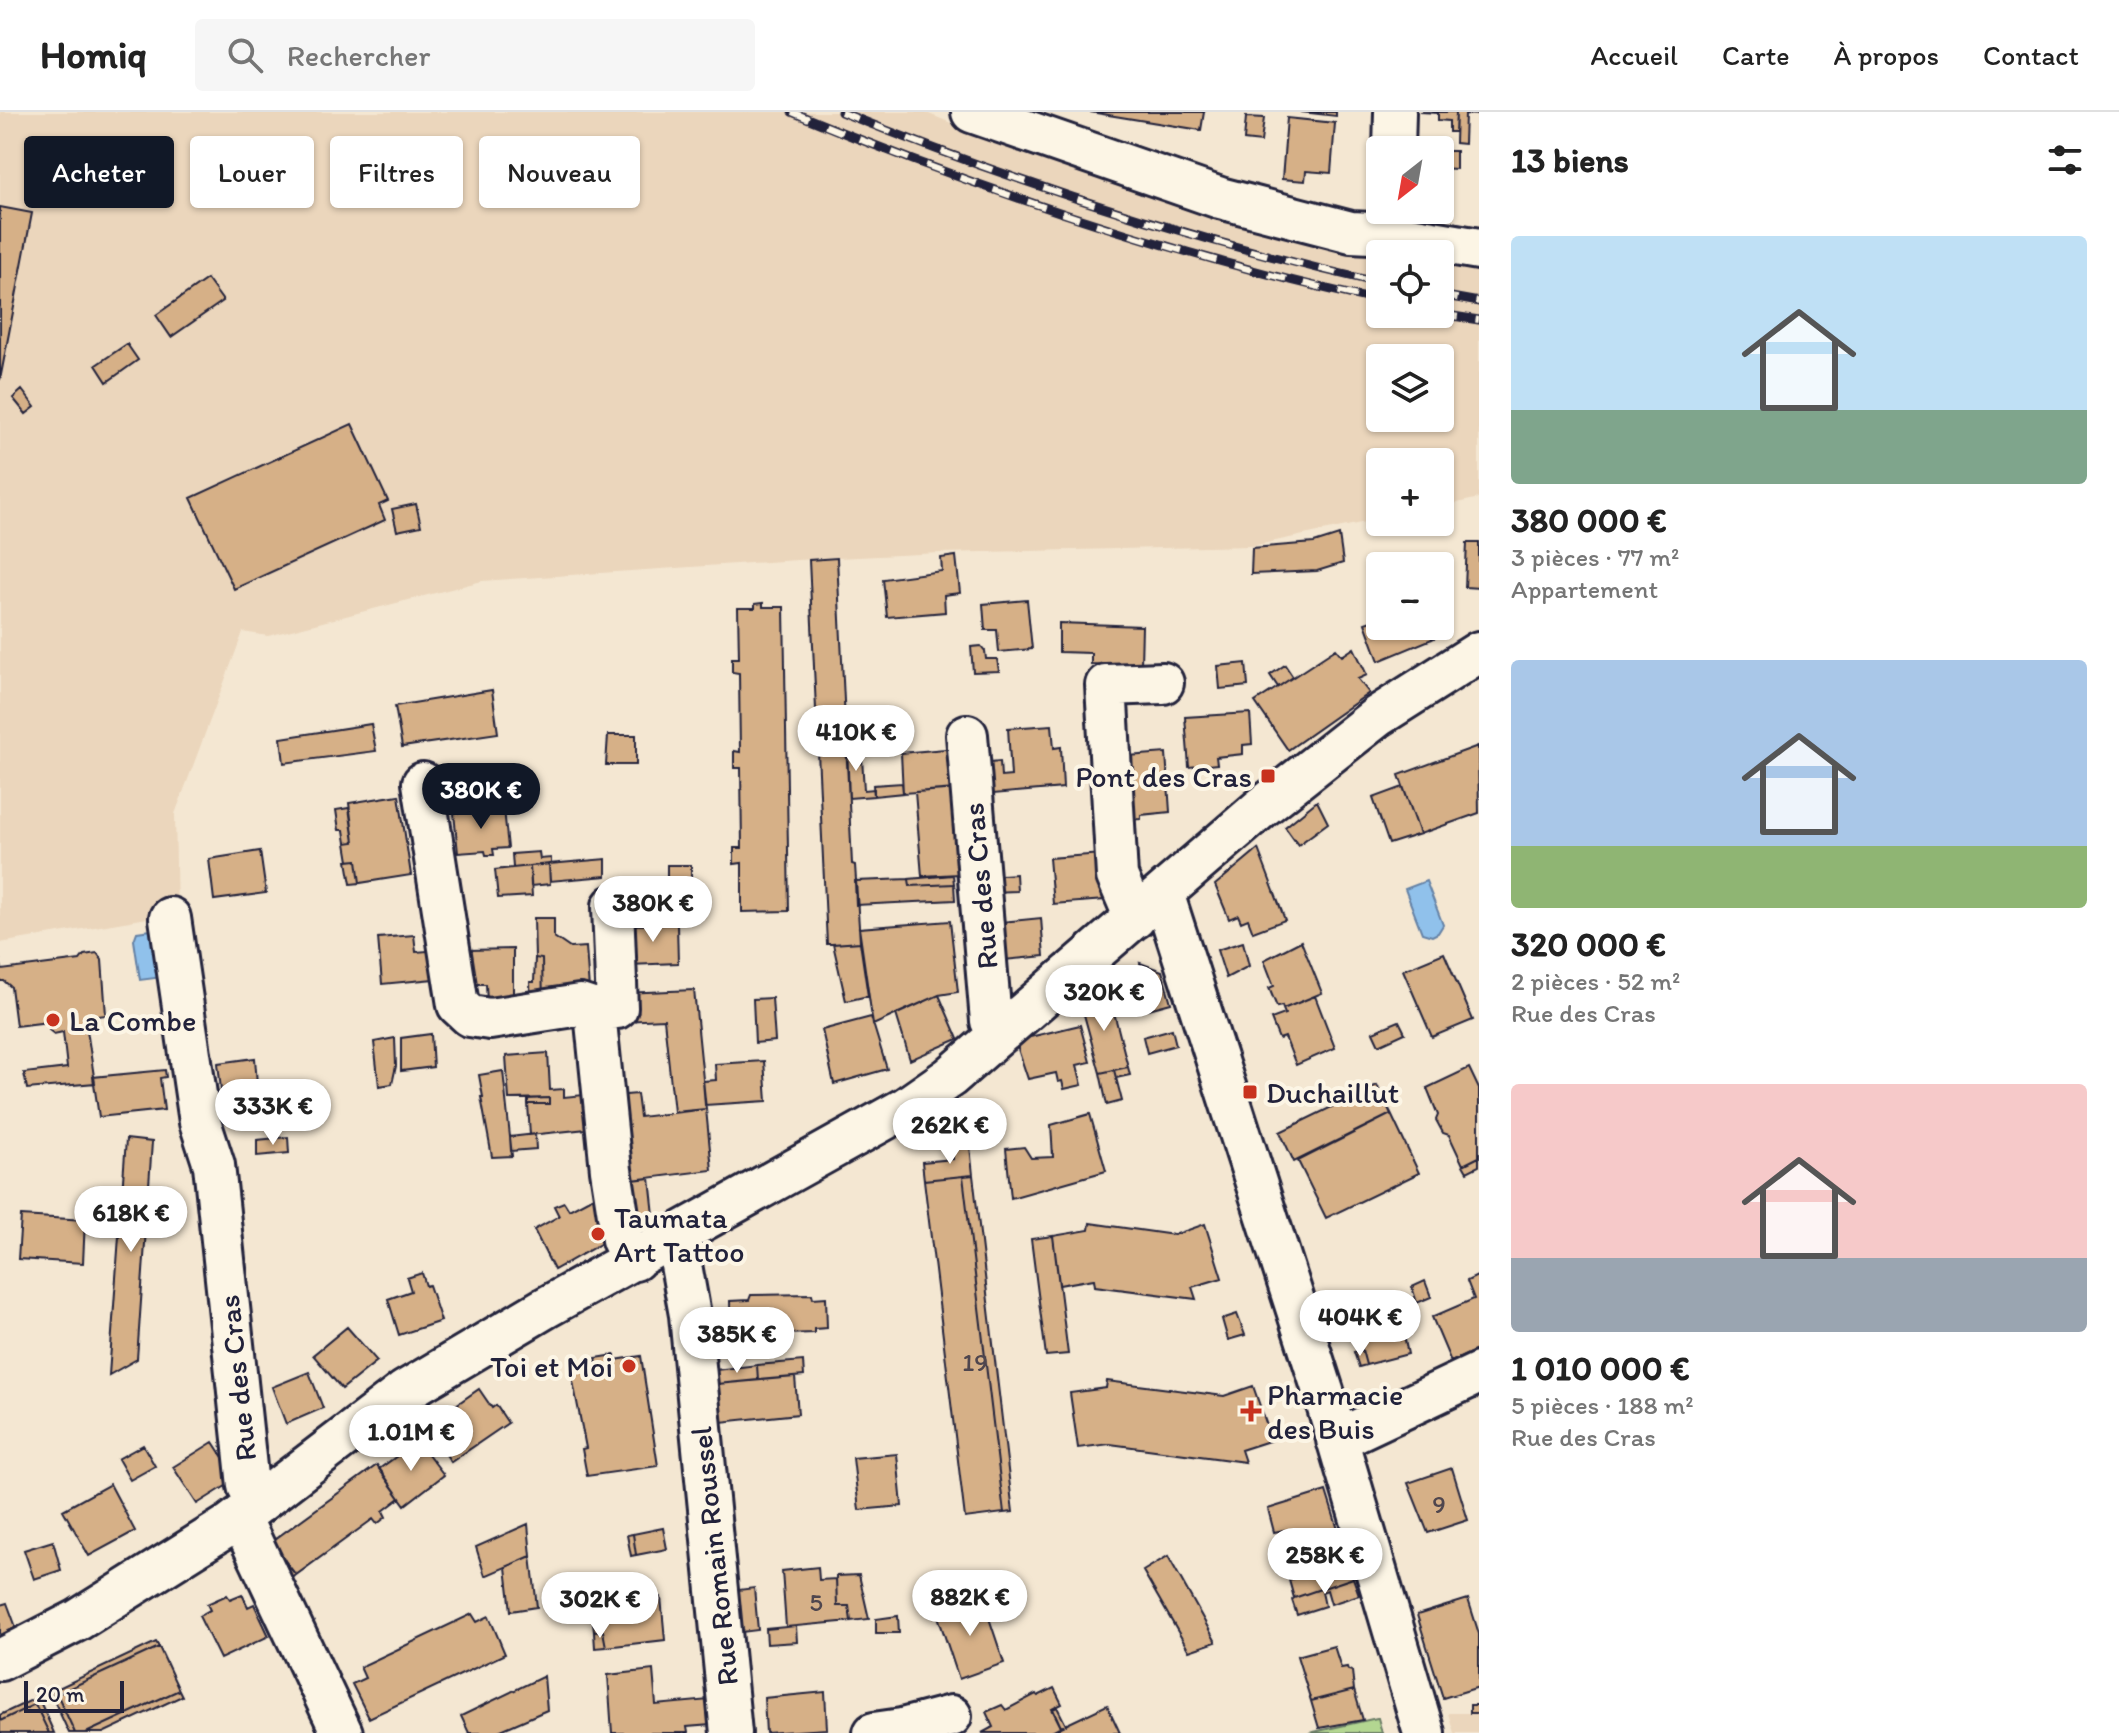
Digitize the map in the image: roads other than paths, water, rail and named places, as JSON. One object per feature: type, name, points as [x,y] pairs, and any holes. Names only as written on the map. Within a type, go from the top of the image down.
[{"type":"street","points":[[972,112],[1220,198],[1351,232],[1384,224]]},
{"type":"street","points":[[1394,136],[1395,112]]},
{"type":"street","points":[[1398,224],[1479,249]]},
{"type":"street","name":"Rue des Cras","points":[[0,1660],[78,1620],[249,1510],[405,1391],[545,1308],[907,1107],[950,1077],[1260,809],[1378,716],[1479,652]]},
{"type":"street","points":[[1163,683],[1106,685],[1117,876],[1149,905],[1337,1440],[1424,1733]]},
{"type":"street","name":"Rue des Cras","points":[[967,735],[991,1021],[999,1034]]},
{"type":"street","points":[[423,783],[458,1005],[470,1016],[490,1019],[580,1005],[592,1009],[617,1008],[613,906]]},
{"type":"street","name":"Rue des Cras","points":[[170,918],[200,1122],[214,1165],[249,1510],[342,1733]]},
{"type":"street","points":[[592,1009],[622,1240],[635,1260]]},
{"type":"street","name":"Rue Romain Roussel","points":[[676,1237],[690,1315],[731,1733]]},
{"type":"street","points":[[1337,1440],[1479,1373]]},
{"type":"street","points":[[874,1733],[951,1716]]},
{"type":"water","points":[[1426,881],[1443,925],[1432,936],[1422,933],[1405,889]]},
{"type":"water","points":[[151,930],[157,936],[163,977],[140,980],[134,940],[137,932]]},
{"type":"railway","points":[[792,112],[936,169],[1082,220],[1230,264],[1366,298]]},
{"type":"railway","points":[[841,112],[973,163],[1107,208],[1242,249],[1366,280]]},
{"type":"railway","points":[[1454,298],[1479,302]]},
{"type":"railway","points":[[1454,316],[1479,320]]},
{"type":"place","name":"Pont des Cras","points":[[1268,776]]},
{"type":"place","name":"La Combe","points":[[53,1020]]},
{"type":"place","name":"Duchaillut","points":[[1250,1092]]},
{"type":"place","name":"Taumata Art Tattoo","points":[[598,1234]]},
{"type":"place","name":"Toi et Moi","points":[[629,1366]]},
{"type":"place","name":"Pharmacie des Buis","points":[[1251,1411]]}]
